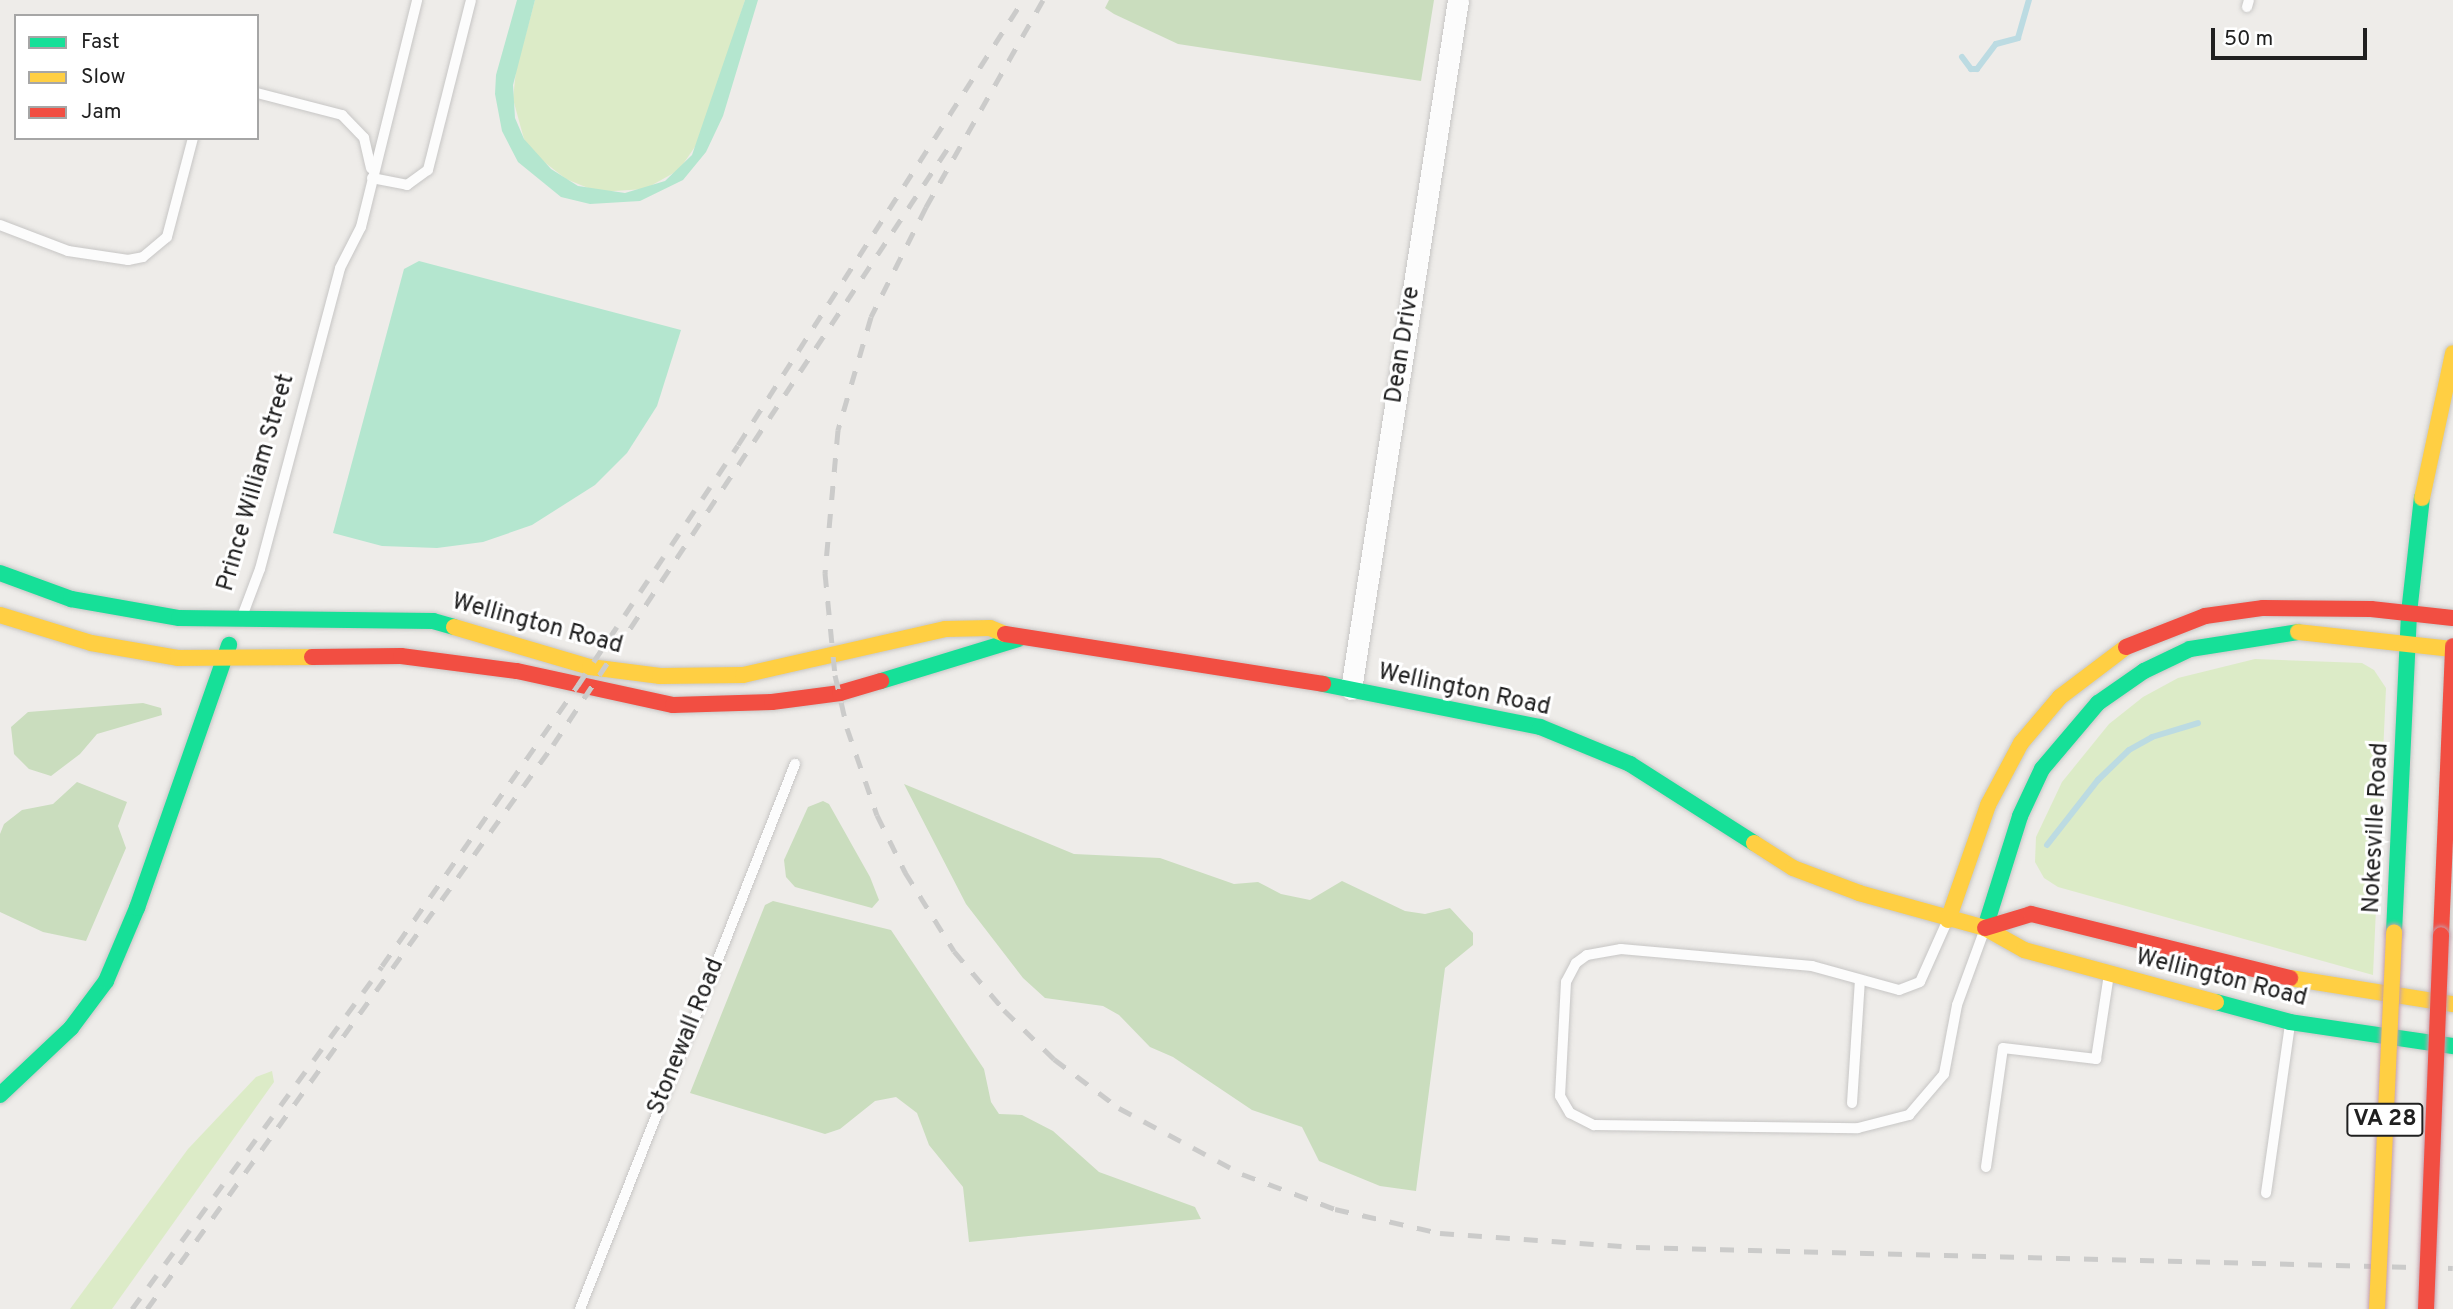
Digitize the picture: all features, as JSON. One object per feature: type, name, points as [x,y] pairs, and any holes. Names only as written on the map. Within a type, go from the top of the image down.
[{"type":"main road","name":"Nokesville Road","points":[[2376,1309],[2409,613],[2423,492],[2453,353]]},
{"type":"main road","name":"Wellington Road","points":[[0,573],[71,599],[179,618],[433,621],[590,667],[677,678],[743,675],[945,629],[990,628],[1018,639],[1115,648],[1351,689],[1539,727],[1630,764],[1793,868],[1948,920],[1986,928],[2024,950],[2290,1022],[2453,1046]]},
{"type":"main road","points":[[1948,920],[2003,771],[2042,716],[2099,664],[2148,636],[2234,611],[2336,608],[2453,618]]},
{"type":"main road","name":"Wellington Road","points":[[0,615],[92,643],[178,659],[401,656],[517,671],[643,701],[718,706],[839,693],[1018,639]]},
{"type":"main road","name":"Prince William Street","points":[[0,1095],[71,1028],[106,981],[137,908],[222,660],[240,620]]},
{"type":"main road","points":[[1986,928],[2020,816],[2042,769],[2078,722],[2117,688],[2190,649],[2246,637],[2295,632],[2453,647]]},
{"type":"main road","name":"VA 28","points":[[2426,1309],[2453,647]]},
{"type":"main road","name":"Wellington Road","points":[[1986,928],[2031,914],[2300,981],[2453,1004]]},
{"type":"street","name":"Dean Drive","points":[[1351,689],[1458,0]]},
{"type":"lane","name":"Prince William Street","points":[[240,620],[260,569],[340,268],[358,234],[417,0]]},
{"type":"lane","points":[[259,94],[342,115],[369,147],[372,178],[407,185],[428,170],[471,0]]},
{"type":"lane","points":[[0,225],[68,251],[128,260],[143,257],[167,237],[192,140]]},
{"type":"lane","name":"Stonewall Road","points":[[580,1309],[795,764]]},
{"type":"lane","points":[[1948,920],[1920,982],[1911,989],[1789,964],[1621,949],[1587,955],[1576,963],[1566,982],[1560,1096],[1570,1113],[1594,1125],[1858,1128],[1909,1115],[1944,1074],[1957,1005],[1986,928]]},
{"type":"lane","points":[[1986,1167],[2003,1048],[2096,1059],[2109,974]]},
{"type":"lane","points":[[1852,1103],[1860,980]]},
{"type":"lane","points":[[2266,1193],[2290,1022]]},
{"type":"green space","points":[[517,0],[535,0],[513,85],[515,118],[524,139],[551,169],[578,186],[625,193],[665,181],[692,155],[745,0],[758,0],[723,116],[706,152],[683,180],[640,201],[590,204],[561,197],[518,162],[502,131],[495,94],[496,75]]},
{"type":"green space","points":[[535,0],[745,0],[701,138],[679,170],[645,189],[598,192],[566,179],[534,154],[524,139],[513,99],[516,70]]},
{"type":"green space","points":[[1109,0],[1434,0],[1421,81],[1178,44],[1114,14],[1105,8]]},
{"type":"green space","points":[[419,261],[681,330],[657,406],[627,453],[595,485],[532,525],[483,542],[437,548],[382,546],[333,533],[404,269]]},
{"type":"green space","points":[[2255,659],[2362,663],[2374,670],[2386,688],[2373,975],[2058,887],[2044,878],[2035,862],[2036,837],[2062,782],[2109,724],[2143,697],[2178,678]]},
{"type":"green space","points":[[143,703],[161,708],[162,715],[97,734],[80,754],[51,776],[29,769],[14,754],[11,727],[28,712]]},
{"type":"green space","points":[[77,782],[127,802],[118,826],[126,848],[86,941],[43,932],[0,912],[0,834],[4,824],[22,810],[53,804]]},
{"type":"green space","points":[[904,784],[1074,854],[1160,858],[1234,884],[1258,882],[1281,894],[1310,900],[1342,881],[1405,911],[1425,914],[1450,908],[1473,933],[1473,945],[1445,968],[1416,1191],[1380,1186],[1319,1161],[1302,1127],[1252,1110],[1173,1057],[1150,1047],[1119,1015],[1103,1006],[1045,998],[1023,978],[966,904]]},
{"type":"green space","points":[[823,801],[829,804],[870,877],[879,900],[872,908],[795,887],[786,877],[784,860],[808,807]]},
{"type":"green space","points":[[773,901],[891,930],[984,1069],[991,1102],[999,1114],[1022,1115],[1053,1131],[1099,1172],[1195,1207],[1201,1219],[969,1242],[963,1187],[929,1145],[917,1113],[896,1097],[875,1101],[840,1129],[825,1134],[690,1093],[765,905]]},
{"type":"green space","points":[[272,1071],[274,1082],[112,1309],[70,1309],[188,1149],[256,1077]]},
{"type":"waterway","points":[[1962,57],[1971,69],[1977,69],[1996,44],[2018,38],[2029,0]]},
{"type":"waterway","points":[[2047,845],[2098,780],[2129,750],[2152,737],[2198,723]]},
{"type":"railway","points":[[132,1309],[382,966],[578,685],[738,445],[1023,0]]},
{"type":"railway","points":[[1043,0],[926,207],[871,317],[838,430],[825,573],[835,675],[847,728],[877,815],[905,872],[954,951],[1004,1010],[1054,1059],[1119,1108],[1242,1174],[1335,1209],[1440,1233],[1636,1247],[2453,1268]]},
{"type":"railway","points":[[147,1309],[553,745],[954,139]]},
{"type":"traffic: fast","points":[[2394,932],[2409,613],[2422,498]]},
{"type":"traffic: fast","points":[[0,573],[71,599],[179,618],[433,621],[454,627]]},
{"type":"traffic: fast","points":[[1985,928],[2020,816],[2042,769],[2098,703],[2144,671],[2190,649],[2298,632]]},
{"type":"traffic: fast","points":[[881,681],[1018,639]]},
{"type":"traffic: fast","points":[[0,1095],[71,1028],[106,981],[137,908],[229,645]]},
{"type":"traffic: fast","points":[[1323,684],[1540,727],[1630,764],[1754,843]]},
{"type":"traffic: fast","points":[[2216,1002],[2290,1022],[2453,1046]]},
{"type":"traffic: slow","points":[[2422,498],[2453,353]]},
{"type":"traffic: slow","points":[[0,615],[91,643],[178,658],[312,657]]},
{"type":"traffic: slow","points":[[454,627],[590,667],[660,676],[743,675],[945,629],[990,628],[1005,634]]},
{"type":"traffic: slow","points":[[2298,632],[2453,649]]},
{"type":"traffic: slow","points":[[1948,920],[1988,805],[2021,743],[2060,697],[2126,647]]},
{"type":"traffic: slow","points":[[1754,843],[1793,868],[1859,893],[1985,928],[2024,950],[2216,1002]]},
{"type":"traffic: slow","points":[[2377,1309],[2394,932]]},
{"type":"traffic: slow","points":[[2290,978],[2453,1004]]},
{"type":"traffic: jam","points":[[2126,647],[2205,616],[2263,608],[2371,609],[2453,618]]},
{"type":"traffic: jam","points":[[1005,634],[1323,684]]},
{"type":"traffic: jam","points":[[2441,935],[2453,646]]},
{"type":"traffic: jam","points":[[312,657],[401,656],[517,671],[673,705],[772,702],[840,693],[881,681]]},
{"type":"traffic: jam","points":[[1985,928],[2031,914],[2290,978]]},
{"type":"traffic: jam","points":[[2426,1309],[2441,935]]}]
